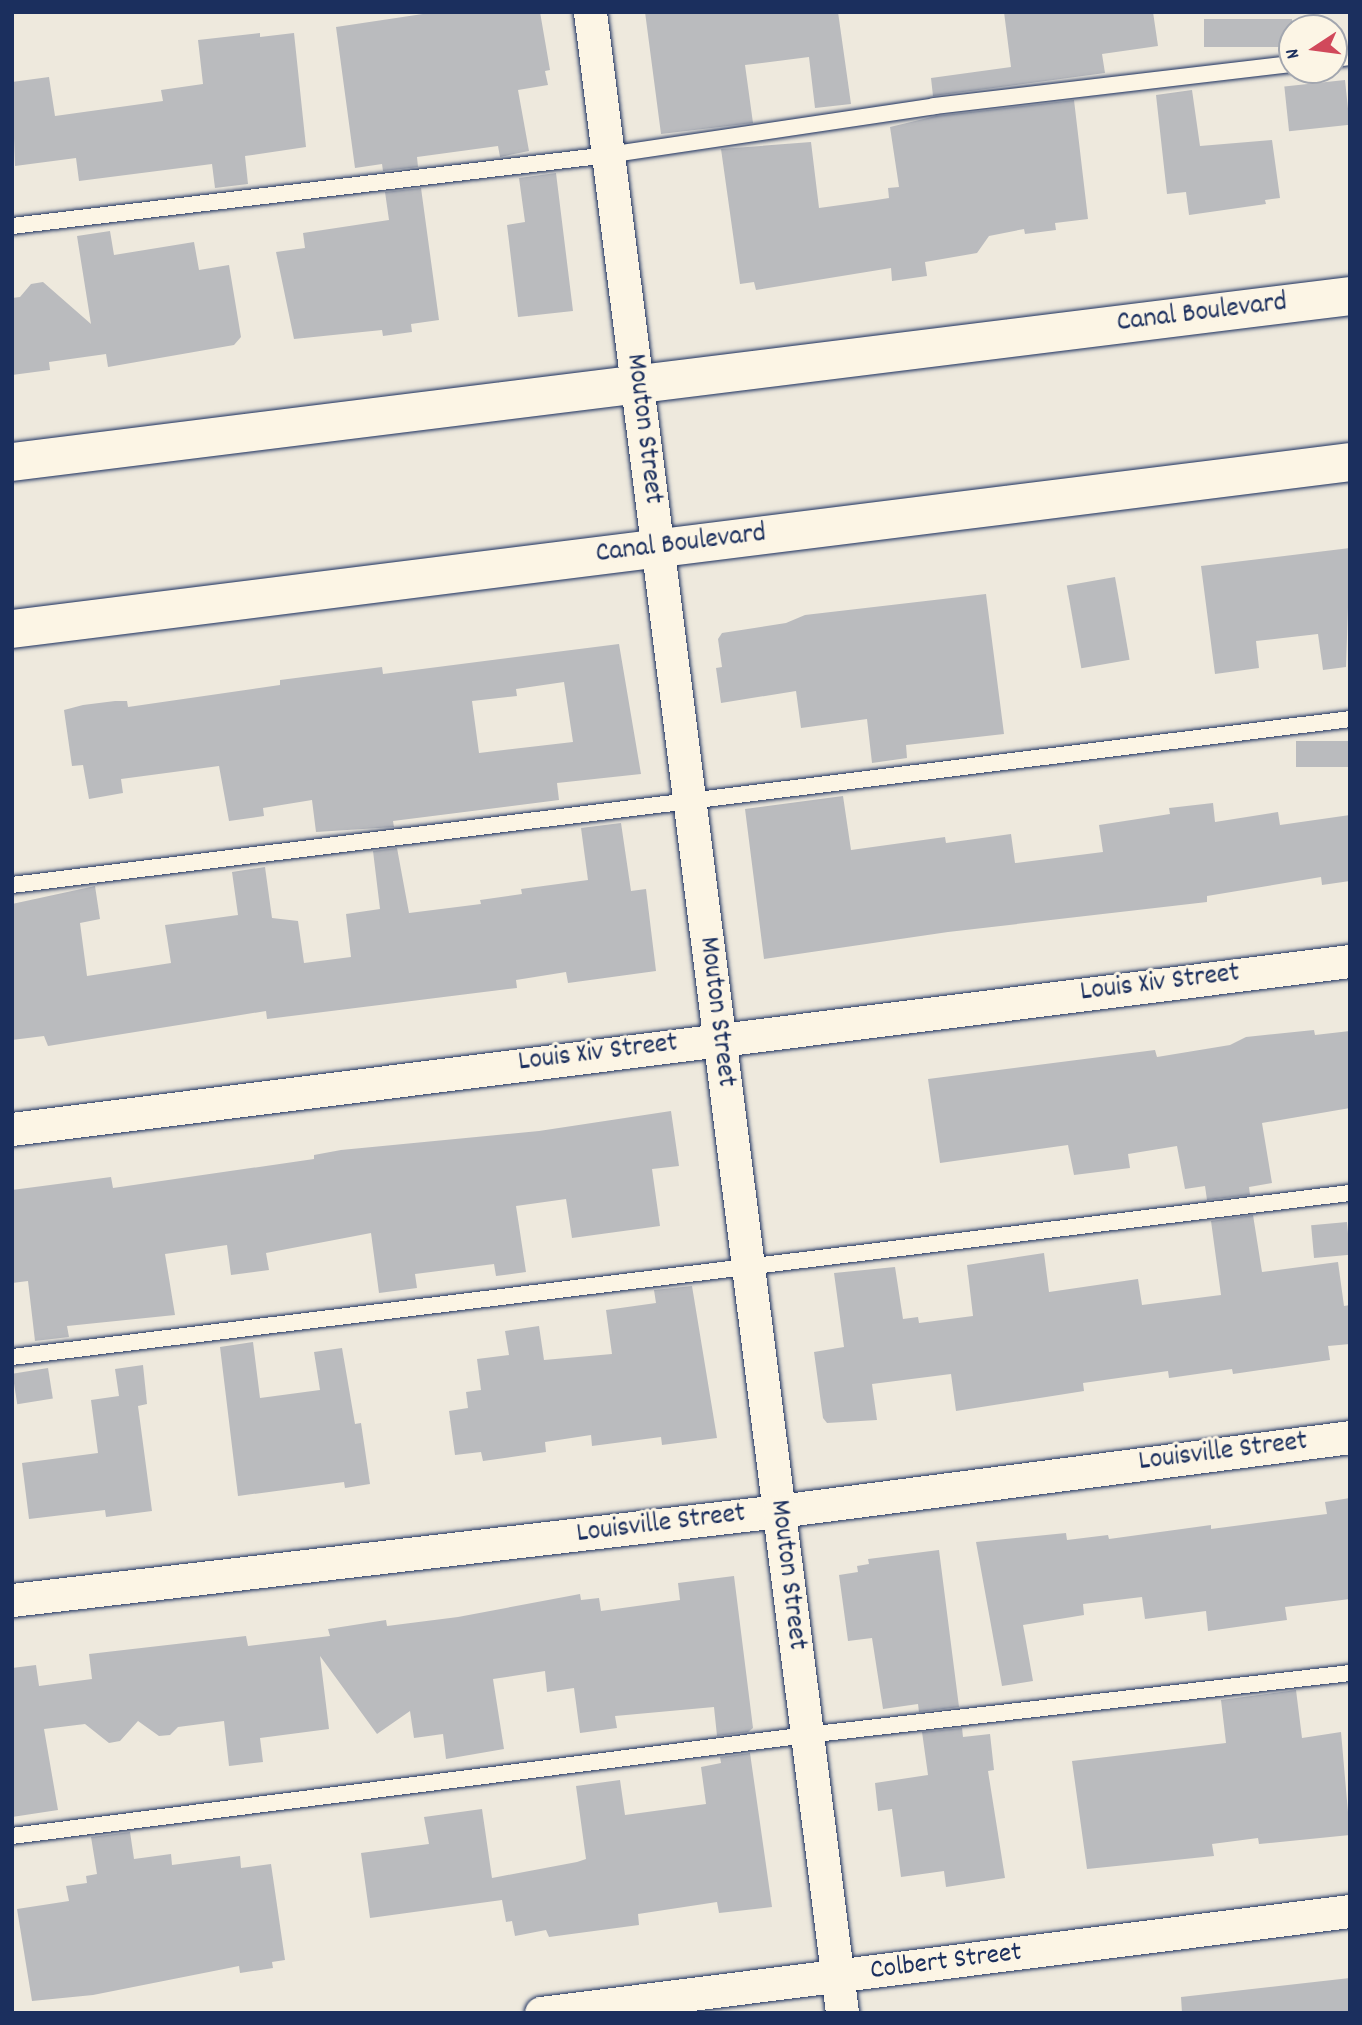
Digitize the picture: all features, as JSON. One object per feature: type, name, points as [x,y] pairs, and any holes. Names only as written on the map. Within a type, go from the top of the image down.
[{"type":"main road","name":"Canal Boulevard","points":[[12,462],[1350,296]]},
{"type":"main road","name":"Canal Boulevard","points":[[12,629],[1350,462]]},
{"type":"street","name":"Mouton Street","points":[[590,12],[842,2013]]},
{"type":"street","name":"Louis Xiv Street","points":[[12,1129],[1350,961]]},
{"type":"street","name":"Louisville Street","points":[[12,1600],[779,1511],[1350,1437]]},
{"type":"street","name":"Colbert Street","points":[[541,2013],[1350,1911]]},
{"type":"lane","points":[[12,226],[608,155],[934,106],[1278,66]]},
{"type":"lane","points":[[12,885],[1350,719]]},
{"type":"lane","points":[[12,1357],[1350,1192]]},
{"type":"lane","points":[[12,1836],[807,1735],[1350,1673]]},
{"type":"building","points":[[436,12],[540,12],[550,70],[545,71],[548,85],[518,90],[529,151],[500,157],[498,146],[417,157],[418,167],[383,171],[382,164],[355,168],[336,27]]},
{"type":"building","points":[[645,12],[838,12],[851,104],[815,108],[809,57],[745,65],[753,123],[661,134]]},
{"type":"building","points":[[1004,12],[1153,12],[1158,46],[1102,54],[1105,73],[933,96],[931,78],[1011,67]]},
{"type":"building","points":[[1204,19],[1278,19],[1278,47],[1204,47]]},
{"type":"building","points":[[260,33],[260,37],[294,33],[306,147],[245,156],[248,184],[215,188],[212,164],[79,181],[76,158],[15,166],[12,82],[49,77],[55,116],[163,101],[161,90],[203,84],[198,40]]},
{"type":"building","points":[[1345,84],[1350,125],[1289,131],[1284,86]]},
{"type":"building","points":[[1192,90],[1200,146],[1272,140],[1280,198],[1265,200],[1266,204],[1189,215],[1186,192],[1167,194],[1156,95]]},
{"type":"building","points":[[1074,100],[1088,219],[1055,223],[1056,230],[1025,234],[1024,229],[989,236],[977,253],[925,262],[927,276],[892,281],[891,268],[756,290],[754,282],[740,284],[721,149],[811,142],[819,208],[870,201],[889,198],[888,188],[899,187],[890,127],[936,116]]},
{"type":"building","points":[[556,173],[573,311],[518,317],[507,225],[525,222],[519,178]]},
{"type":"building","points":[[421,188],[439,320],[411,324],[412,332],[383,336],[382,330],[294,339],[276,252],[305,248],[303,233],[389,220],[385,192]]},
{"type":"building","points":[[110,231],[114,255],[194,242],[199,270],[229,265],[241,337],[234,345],[108,367],[106,354],[49,362],[50,370],[12,375],[12,298],[20,297],[31,284],[43,282],[91,324],[77,236]]},
{"type":"building","points":[[1350,548],[1346,667],[1323,670],[1318,634],[1256,641],[1259,668],[1215,674],[1201,566]]},
{"type":"building","points":[[1115,577],[1130,660],[1081,668],[1067,586]]},
{"type":"building","points":[[986,594],[1004,734],[906,745],[907,758],[872,763],[867,719],[801,728],[796,691],[721,703],[716,668],[722,667],[718,639],[722,633],[786,623],[805,615]]},
{"type":"building","points":[[619,644],[641,774],[557,783],[559,800],[393,821],[394,827],[316,832],[312,800],[263,808],[264,816],[229,821],[219,766],[121,779],[123,793],[89,799],[83,765],[72,766],[64,710],[115,701],[127,701],[128,707],[280,685],[280,680],[382,667],[383,674]],"holes":[[[564,682],[573,742],[479,753],[472,701],[517,696],[516,689]]]},
{"type":"building","points":[[1296,741],[1350,741],[1350,767],[1296,767]]},
{"type":"building","points":[[843,796],[851,850],[945,837],[946,843],[1011,834],[1015,863],[1103,852],[1099,825],[1170,814],[1169,808],[1213,803],[1215,822],[1278,812],[1280,825],[1350,815],[1350,881],[1322,885],[1321,877],[1207,896],[1207,902],[948,932],[764,959],[745,809]]},
{"type":"building","points":[[621,823],[631,891],[646,889],[656,971],[568,983],[566,972],[516,980],[517,988],[267,1019],[266,1011],[48,1046],[44,1036],[12,1040],[12,904],[95,886],[100,919],[80,923],[87,976],[171,963],[165,925],[238,915],[232,872],[265,867],[272,918],[298,921],[304,963],[351,957],[346,914],[380,909],[373,851],[397,848],[409,913],[481,904],[480,900],[522,894],[521,889],[588,880],[581,828]]},
{"type":"building","points":[[1314,1030],[1315,1035],[1350,1031],[1350,1108],[1262,1123],[1272,1183],[1249,1187],[1250,1195],[1207,1200],[1205,1186],[1185,1189],[1177,1146],[1128,1154],[1130,1168],[1074,1175],[1068,1145],[940,1163],[928,1079],[1155,1050],[1157,1057],[1230,1045],[1246,1037]]},
{"type":"building","points":[[671,1111],[679,1166],[652,1169],[660,1226],[572,1238],[566,1199],[516,1206],[526,1272],[496,1276],[494,1264],[415,1274],[417,1288],[379,1293],[371,1233],[266,1253],[269,1270],[231,1275],[227,1245],[165,1254],[175,1315],[67,1326],[69,1337],[35,1341],[28,1281],[12,1283],[12,1190],[111,1177],[113,1188],[314,1159],[314,1155],[341,1150],[539,1131]]},
{"type":"building","points":[[1253,1215],[1262,1272],[1338,1262],[1344,1306],[1350,1305],[1350,1344],[1328,1346],[1330,1360],[1233,1374],[1232,1369],[1169,1378],[1168,1371],[1083,1383],[1084,1391],[956,1411],[951,1374],[872,1384],[877,1420],[827,1423],[823,1418],[814,1352],[844,1347],[834,1273],[895,1267],[903,1319],[918,1317],[919,1323],[973,1316],[967,1265],[1044,1253],[1049,1292],[1138,1279],[1142,1305],[1221,1295],[1211,1221]]},
{"type":"building","points":[[1347,1222],[1350,1255],[1314,1258],[1311,1225]]},
{"type":"building","points":[[692,1286],[717,1438],[662,1445],[661,1437],[592,1446],[591,1435],[545,1442],[546,1452],[483,1461],[481,1452],[455,1455],[449,1411],[468,1408],[466,1392],[481,1390],[477,1359],[509,1355],[505,1331],[539,1326],[544,1360],[612,1354],[606,1310],[656,1303],[654,1290]]},
{"type":"building","points":[[253,1342],[260,1398],[320,1390],[314,1352],[342,1348],[355,1424],[361,1423],[370,1484],[345,1488],[344,1482],[238,1496],[220,1347]]},
{"type":"building","points":[[143,1365],[147,1404],[138,1406],[152,1511],[106,1517],[105,1510],[29,1519],[22,1463],[98,1453],[91,1400],[119,1396],[115,1369]]},
{"type":"building","points":[[48,1368],[53,1399],[17,1404],[12,1374]]},
{"type":"building","points":[[1350,1498],[1350,1599],[1285,1607],[1287,1620],[1208,1631],[1206,1611],[1145,1619],[1142,1597],[1083,1604],[1084,1615],[1023,1625],[1033,1681],[1002,1686],[976,1542],[1066,1533],[1067,1540],[1108,1535],[1109,1539],[1211,1525],[1211,1529],[1327,1514],[1325,1502]]},
{"type":"building","points":[[939,1550],[959,1707],[919,1712],[918,1704],[883,1709],[872,1638],[848,1641],[839,1575],[858,1572],[857,1566],[869,1564],[868,1559]]},
{"type":"building","points":[[734,1576],[753,1728],[748,1732],[717,1736],[714,1707],[615,1716],[617,1728],[580,1733],[574,1688],[547,1692],[545,1671],[493,1679],[504,1749],[446,1759],[443,1734],[414,1738],[410,1711],[377,1734],[320,1656],[329,1729],[260,1738],[263,1762],[229,1766],[224,1721],[178,1727],[170,1735],[159,1736],[138,1721],[120,1741],[109,1743],[85,1724],[44,1729],[58,1810],[12,1817],[12,1668],[36,1665],[39,1686],[92,1679],[89,1654],[246,1636],[248,1646],[330,1636],[328,1629],[386,1620],[387,1626],[458,1617],[580,1594],[581,1600],[599,1598],[601,1611],[680,1600],[678,1583]]},
{"type":"building","points":[[1296,1690],[1302,1738],[1341,1732],[1350,1835],[1259,1844],[1258,1838],[1212,1844],[1214,1856],[1087,1869],[1072,1761],[1226,1743],[1221,1700]]},
{"type":"building","points":[[962,1728],[963,1737],[990,1734],[994,1770],[988,1771],[1005,1878],[946,1887],[944,1871],[901,1877],[892,1809],[878,1811],[875,1783],[928,1775],[922,1732]]},
{"type":"building","points":[[750,1753],[772,1907],[719,1913],[717,1902],[638,1914],[639,1925],[549,1937],[546,1930],[515,1936],[512,1921],[506,1922],[502,1900],[370,1918],[361,1853],[429,1844],[424,1817],[482,1809],[492,1878],[577,1862],[586,1859],[576,1786],[620,1780],[625,1815],[706,1804],[701,1767],[721,1763],[720,1757]]},
{"type":"building","points":[[130,1832],[134,1859],[171,1854],[172,1865],[240,1856],[241,1868],[271,1864],[285,1960],[272,1962],[273,1968],[240,1973],[239,1966],[93,1995],[32,2001],[17,1909],[69,1901],[66,1886],[87,1883],[86,1876],[97,1874],[91,1837]]},
{"type":"building","points":[[1350,1978],[1350,2013],[1182,2013],[1181,1997]]}]
